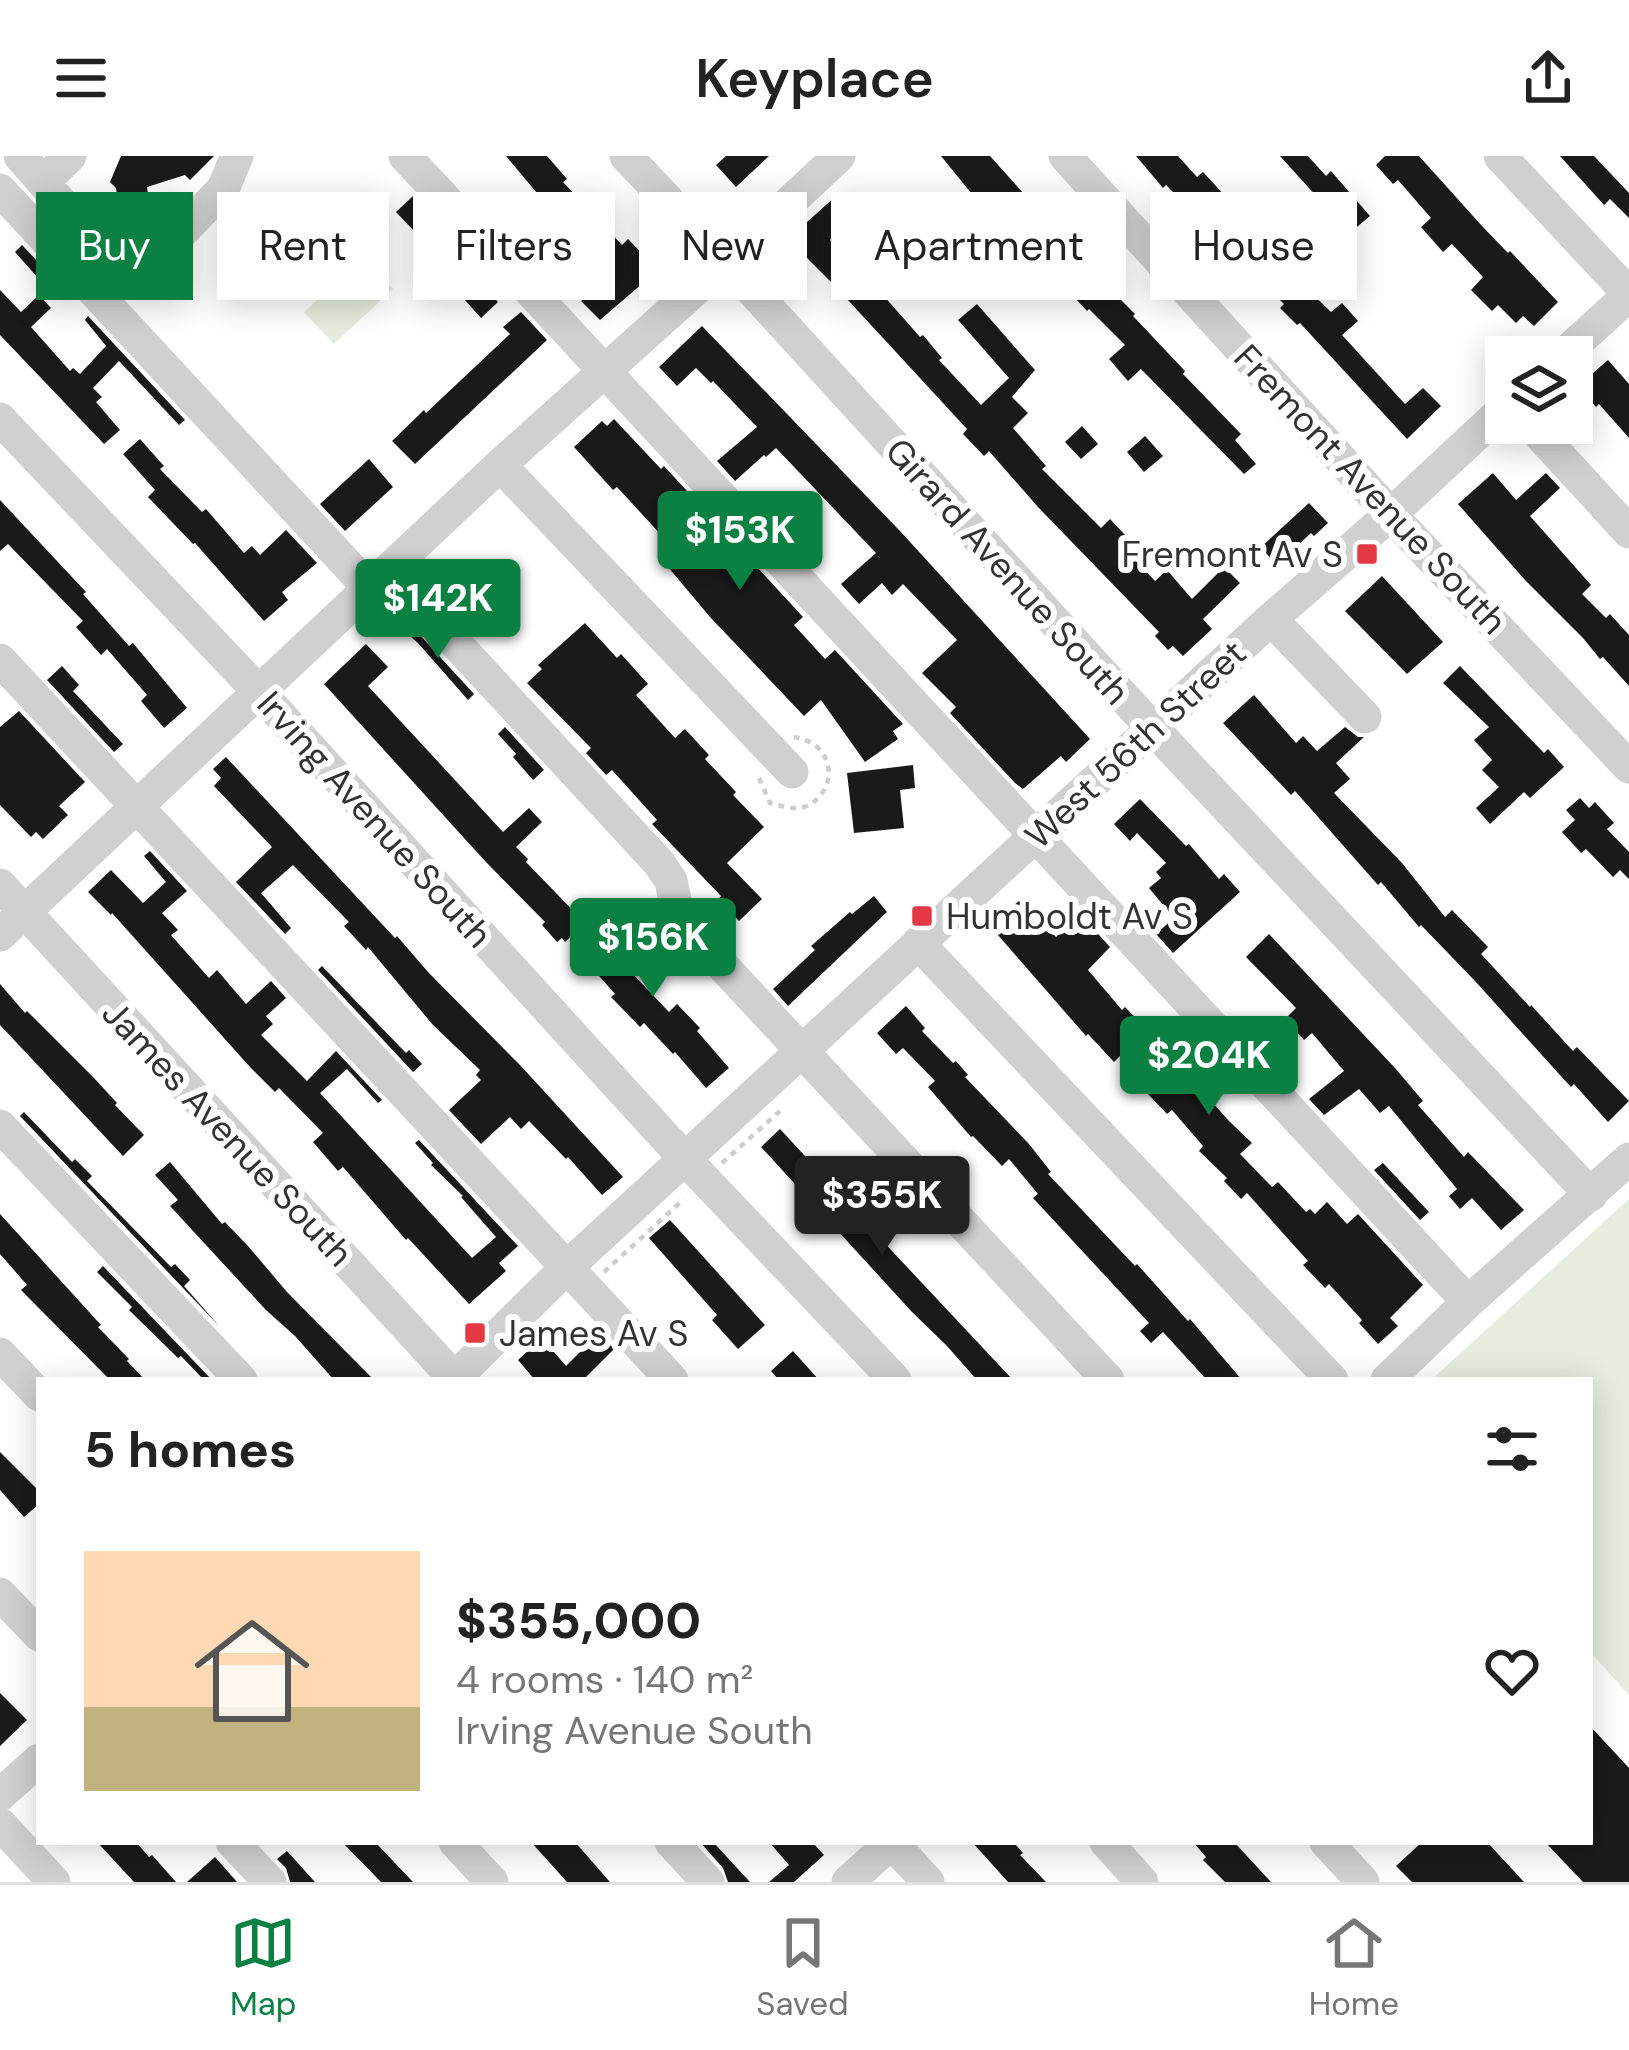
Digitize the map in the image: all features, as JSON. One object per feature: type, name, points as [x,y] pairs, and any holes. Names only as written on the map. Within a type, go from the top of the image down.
[{"type":"street","points":[[20,156],[105,253],[130,261],[179,236],[223,189],[237,156]]},
{"type":"street","points":[[43,182],[70,156]]},
{"type":"street","points":[[404,156],[1468,1302]]},
{"type":"street","name":"Girard Avenue South","points":[[626,156],[660,192]]},
{"type":"street","points":[[801,192],[839,156]]},
{"type":"street","name":"Fremont Avenue South","points":[[1065,156],[1629,767]]},
{"type":"street","points":[[1501,156],[1629,295],[1584,336]]},
{"type":"street","points":[[0,190],[659,863],[671,881],[679,920],[1105,1377]]},
{"type":"street","points":[[13,924],[500,465],[684,300]]},
{"type":"street","name":"Girard Avenue South","points":[[761,300],[1152,728],[1591,1195]]},
{"type":"street","name":"Irving Avenue South","points":[[0,419],[892,1377]]},
{"type":"street","name":"West 56th Street","points":[[457,1377],[566,1268],[1485,427]]},
{"type":"street","points":[[1548,444],[1629,532]]},
{"type":"street","points":[[500,465],[792,772]]},
{"type":"street","points":[[1271,619],[1365,717]]},
{"type":"street","points":[[0,659],[669,1377]]},
{"type":"street","name":"James Avenue South","points":[[0,885],[13,924],[453,1377]]},
{"type":"street","points":[[918,944],[1329,1377]]},
{"type":"street","points":[[0,1126],[238,1377]]},
{"type":"street","points":[[1390,1377],[1629,1159]]},
{"type":"street","points":[[0,1354],[36,1392]]},
{"type":"street","points":[[0,1594],[36,1632]]},
{"type":"street","points":[[0,1795],[36,1763]]},
{"type":"street","points":[[0,1824],[54,1882]]},
{"type":"street","points":[[235,1845],[270,1882]]},
{"type":"street","points":[[458,1845],[492,1882]]},
{"type":"street","points":[[674,1845],[708,1882]]},
{"type":"street","points":[[848,1882],[889,1845]]},
{"type":"street","points":[[895,1845],[928,1882]]},
{"type":"street","points":[[1109,1845],[1142,1882]]},
{"type":"street","points":[[1329,1845],[1363,1882]]},
{"type":"shaded area","points":[[317,300],[381,300],[334,344],[304,312]]},
{"type":"shaded area","points":[[1629,1199],[1629,1695],[1593,1655],[1593,1377],[1434,1377]]},
{"type":"building","points":[[121,156],[214,156],[190,180],[185,175],[147,187],[148,192],[117,192],[110,182]]},
{"type":"building","points":[[506,156],[547,156],[572,192],[536,192]]},
{"type":"building","points":[[726,156],[769,156],[736,187],[716,165]]},
{"type":"building","points":[[941,156],[990,156],[1022,192],[970,192]]},
{"type":"building","points":[[1136,156],[1178,156],[1197,177],[1203,172],[1221,192],[1173,192],[1166,185],[1163,188]]},
{"type":"building","points":[[1280,156],[1308,156],[1326,176],[1331,171],[1349,192],[1313,192]]},
{"type":"building","points":[[1385,156],[1419,156],[1558,302],[1534,326],[1523,316],[1516,323],[1498,305],[1492,311],[1471,290],[1483,277],[1452,244],[1443,252],[1421,227],[1431,218],[1398,180],[1393,184],[1376,165]]},
{"type":"building","points":[[1560,156],[1594,156],[1629,193],[1629,218],[1610,199],[1604,205]]},
{"type":"building","points":[[413,196],[413,230],[396,212]]},
{"type":"building","points":[[831,200],[831,282],[807,258],[807,222]]},
{"type":"building","points":[[1357,201],[1370,216],[1357,227]]},
{"type":"building","points":[[615,238],[622,245],[628,239],[639,250],[639,286],[600,320],[581,301],[615,300]]},
{"type":"building","points":[[22,245],[36,260],[36,276],[15,252]]},
{"type":"building","points":[[0,290],[21,312],[36,298],[44,300],[51,308],[31,327],[70,371],[73,368],[80,374],[106,346],[85,320],[88,316],[185,420],[179,425],[119,361],[93,388],[102,397],[96,402],[120,430],[104,444],[0,335]]},
{"type":"building","points":[[465,300],[498,302],[481,318]]},
{"type":"building","points":[[848,300],[887,300],[981,405],[1009,378],[958,320],[977,304],[1035,370],[1012,397],[1028,413],[1013,428],[1046,466],[1042,469],[1101,528],[1110,519],[1126,536],[1119,543],[1155,581],[1167,570],[1192,599],[1224,567],[1240,583],[1203,619],[1212,629],[1183,656],[1173,646],[1168,650],[1155,636],[1159,632],[989,451],[984,456],[963,434],[967,429]]},
{"type":"building","points":[[1077,300],[1121,300],[1241,434],[1235,440],[1256,464],[1244,474],[1141,369],[1128,381],[1109,359],[1125,345]]},
{"type":"building","points":[[1280,300],[1319,300],[1331,312],[1342,303],[1358,321],[1342,335],[1405,404],[1423,388],[1441,406],[1407,439],[1300,323],[1280,308],[1284,304]]},
{"type":"building","points":[[521,312],[547,340],[415,464],[392,441],[510,334],[503,327]]},
{"type":"building","points":[[702,326],[900,531],[1090,739],[1066,762],[1061,756],[1023,789],[1015,783],[950,713],[956,707],[922,673],[957,640],[903,584],[892,595],[882,583],[859,604],[841,584],[876,553],[776,448],[735,481],[717,461],[757,427],[696,368],[677,386],[659,367]]},
{"type":"building","points":[[1608,360],[1629,384],[1629,438],[1599,404],[1593,404],[1593,373]]},
{"type":"building","points":[[614,419],[661,469],[664,466],[803,617],[794,625],[825,659],[835,650],[903,724],[893,731],[898,739],[865,762],[821,700],[804,716],[710,617],[663,561],[675,550],[574,447],[602,421],[607,426]]},
{"type":"building","points":[[1082,426],[1098,444],[1081,459],[1065,442]]},
{"type":"building","points":[[1145,436],[1163,456],[1144,472],[1127,452]]},
{"type":"building","points":[[140,439],[164,466],[160,469],[202,512],[206,509],[244,553],[252,546],[260,555],[286,530],[317,563],[282,592],[288,600],[264,621],[148,497],[155,490],[123,454]]},
{"type":"building","points":[[369,459],[393,487],[345,531],[320,504]]},
{"type":"building","points":[[1493,473],[1516,500],[1546,473],[1560,488],[1530,516],[1591,585],[1582,594],[1629,635],[1629,686],[1458,504]]},
{"type":"building","points":[[0,500],[187,708],[164,728],[141,701],[147,695],[107,649],[101,655],[76,627],[83,621],[8,544],[0,551]]},
{"type":"building","points":[[1309,503],[1328,523],[1295,548],[1290,542],[1272,560],[1261,547]]},
{"type":"building","points":[[783,520],[820,558],[813,565],[777,526]]},
{"type":"building","points":[[1382,576],[1443,642],[1407,674],[1345,611]]},
{"type":"building","points":[[408,622],[474,694],[468,700],[401,628]]},
{"type":"building","points":[[585,623],[648,684],[636,695],[675,738],[685,729],[736,792],[733,795],[764,827],[727,863],[762,899],[739,921],[652,824],[657,820],[612,770],[606,775],[586,753],[591,748],[527,683],[542,669],[538,665]]},
{"type":"building","points":[[366,644],[388,667],[368,686],[503,832],[529,808],[542,822],[516,847],[585,923],[565,942],[562,938],[557,942],[542,925],[545,922],[324,684]]},
{"type":"building","points":[[62,666],[79,685],[73,691],[123,744],[114,752],[47,680]]},
{"type":"building","points":[[1460,666],[1544,753],[1548,749],[1564,767],[1530,798],[1524,792],[1490,824],[1476,808],[1499,787],[1482,770],[1492,760],[1474,740],[1489,727],[1443,683]]},
{"type":"building","points":[[1254,695],[1296,743],[1303,736],[1317,751],[1345,727],[1364,737],[1336,763],[1350,779],[1334,793],[1402,863],[1445,917],[1452,910],[1488,947],[1481,954],[1530,1007],[1629,1101],[1608,1122],[1381,882],[1378,885],[1295,791],[1291,795],[1223,723]]},
{"type":"building","points":[[19,711],[85,782],[59,806],[68,815],[43,839],[36,832],[31,837],[0,805],[0,727]]},
{"type":"building","points":[[505,727],[544,770],[533,780],[498,734]]},
{"type":"building","points":[[226,757],[623,1177],[602,1195],[529,1121],[521,1129],[510,1117],[481,1144],[449,1110],[481,1080],[476,1075],[480,1070],[344,926],[349,922],[293,865],[261,893],[291,928],[285,934],[236,882],[272,847],[214,786],[221,778],[213,769]]},
{"type":"building","points":[[913,765],[915,788],[900,790],[904,828],[854,833],[847,773]]},
{"type":"building","points":[[1580,798],[1589,808],[1595,802],[1614,823],[1607,829],[1629,852],[1629,879],[1620,870],[1613,877],[1562,832],[1575,820],[1566,810]]},
{"type":"building","points":[[1140,799],[1219,879],[1224,874],[1240,892],[1173,953],[1156,934],[1174,918],[1149,888],[1161,878],[1156,872],[1166,863],[1137,833],[1130,841],[1114,824]]},
{"type":"building","points":[[150,851],[187,891],[162,913],[178,930],[171,935],[209,978],[217,970],[246,1004],[271,981],[286,998],[266,1016],[273,1024],[261,1035],[307,1081],[336,1051],[382,1100],[378,1103],[347,1069],[320,1093],[472,1258],[496,1237],[431,1165],[415,1143],[419,1140],[518,1246],[499,1263],[506,1271],[469,1304],[343,1167],[338,1171],[313,1142],[323,1133],[279,1088],[275,1092],[250,1067],[88,892],[111,870],[143,903],[166,882],[144,856]]},
{"type":"building","points":[[874,896],[887,912],[788,1006],[773,989],[815,950],[811,946]]},
{"type":"building","points":[[653,899],[658,923],[631,948],[641,959],[629,970],[669,1012],[677,1004],[729,1068],[706,1088],[675,1052],[644,1023],[640,1027],[611,997],[615,994],[585,960]]},
{"type":"building","points":[[1019,901],[1056,937],[1080,914],[1110,947],[1088,970],[1122,1010],[1125,1007],[1152,1035],[1156,1032],[1164,1040],[1182,1024],[1217,1062],[1194,1082],[1252,1143],[1240,1154],[1272,1187],[1278,1182],[1306,1212],[1310,1209],[1315,1214],[1327,1202],[1347,1224],[1358,1214],[1423,1285],[1390,1318],[1398,1326],[1378,1344],[1329,1284],[1325,1288],[1303,1265],[1308,1261],[1247,1193],[1241,1199],[1224,1181],[1227,1178],[1199,1151],[1203,1146],[1172,1110],[1167,1114],[1147,1093],[1151,1089],[1121,1055],[1114,1062],[1086,1036],[990,926]]},
{"type":"building","points":[[1269,934],[1395,1068],[1423,1101],[1418,1105],[1464,1157],[1468,1152],[1524,1210],[1501,1230],[1472,1198],[1460,1209],[1449,1196],[1457,1189],[1389,1106],[1380,1113],[1359,1089],[1324,1115],[1309,1099],[1344,1071],[1312,1033],[1304,1040],[1285,1019],[1296,1008],[1246,957]]},
{"type":"building","points":[[322,966],[422,1064],[413,1072],[318,970]]},
{"type":"building","points":[[0,984],[144,1135],[123,1156],[0,1025]]},
{"type":"building","points":[[906,1006],[925,1028],[922,1031],[956,1061],[965,1077],[1029,1144],[1051,1172],[1048,1174],[1190,1319],[1239,1377],[1204,1377],[1163,1332],[1151,1343],[1140,1331],[1149,1323],[1033,1198],[1038,1194],[1009,1159],[1002,1166],[971,1137],[928,1087],[935,1081],[903,1048],[896,1054],[877,1033]]},
{"type":"building","points":[[24,1112],[92,1176],[87,1181],[171,1267],[175,1264],[190,1280],[184,1286],[220,1327],[20,1116]]},
{"type":"building","points":[[780,1129],[1010,1377],[974,1377],[761,1147]]},
{"type":"building","points":[[170,1162],[222,1224],[371,1377],[331,1377],[170,1206],[178,1200],[155,1175]]},
{"type":"building","points":[[1383,1163],[1429,1212],[1420,1220],[1374,1170]]},
{"type":"building","points":[[0,1214],[142,1377],[107,1377],[21,1290],[27,1285],[0,1254]]},
{"type":"building","points":[[670,1220],[765,1325],[738,1349],[712,1320],[717,1315],[649,1238]]},
{"type":"building","points":[[103,1266],[209,1377],[201,1377],[178,1358],[97,1272]]},
{"type":"building","points":[[599,1333],[614,1349],[586,1377],[532,1377],[518,1360],[542,1338],[566,1366]]},
{"type":"building","points":[[793,1351],[816,1377],[776,1377],[771,1371]]},
{"type":"building","points":[[0,1452],[36,1488],[36,1507],[24,1517],[0,1490]]},
{"type":"building","points":[[0,1693],[27,1720],[0,1746]]},
{"type":"building","points":[[1593,1729],[1629,1768],[1629,1882],[1583,1882],[1548,1845],[1593,1845]]},
{"type":"building","points":[[100,1845],[139,1845],[176,1882],[134,1882]]},
{"type":"building","points":[[345,1845],[378,1845],[413,1882],[381,1882]]},
{"type":"building","points":[[534,1845],[578,1845],[610,1882],[567,1882]]},
{"type":"building","points":[[703,1845],[716,1845],[750,1882],[728,1882],[723,1868]]},
{"type":"building","points":[[772,1845],[815,1845],[824,1855],[794,1882],[769,1882],[789,1865]]},
{"type":"building","points":[[975,1845],[1016,1845],[1046,1882],[1008,1882]]},
{"type":"building","points":[[1196,1845],[1237,1845],[1271,1882],[1225,1882],[1203,1860],[1206,1857]]},
{"type":"building","points":[[1419,1845],[1490,1845],[1524,1882],[1412,1882],[1396,1866]]},
{"type":"building","points":[[287,1851],[315,1882],[290,1882],[277,1859]]},
{"type":"building","points":[[215,1857],[237,1882],[187,1882]]},
{"type":"place","name":"Fremont Av S","points":[[1367,554]]},
{"type":"place","name":"Humboldt Av S","points":[[922,916]]},
{"type":"place","name":"James Av S","points":[[475,1333]]}]
